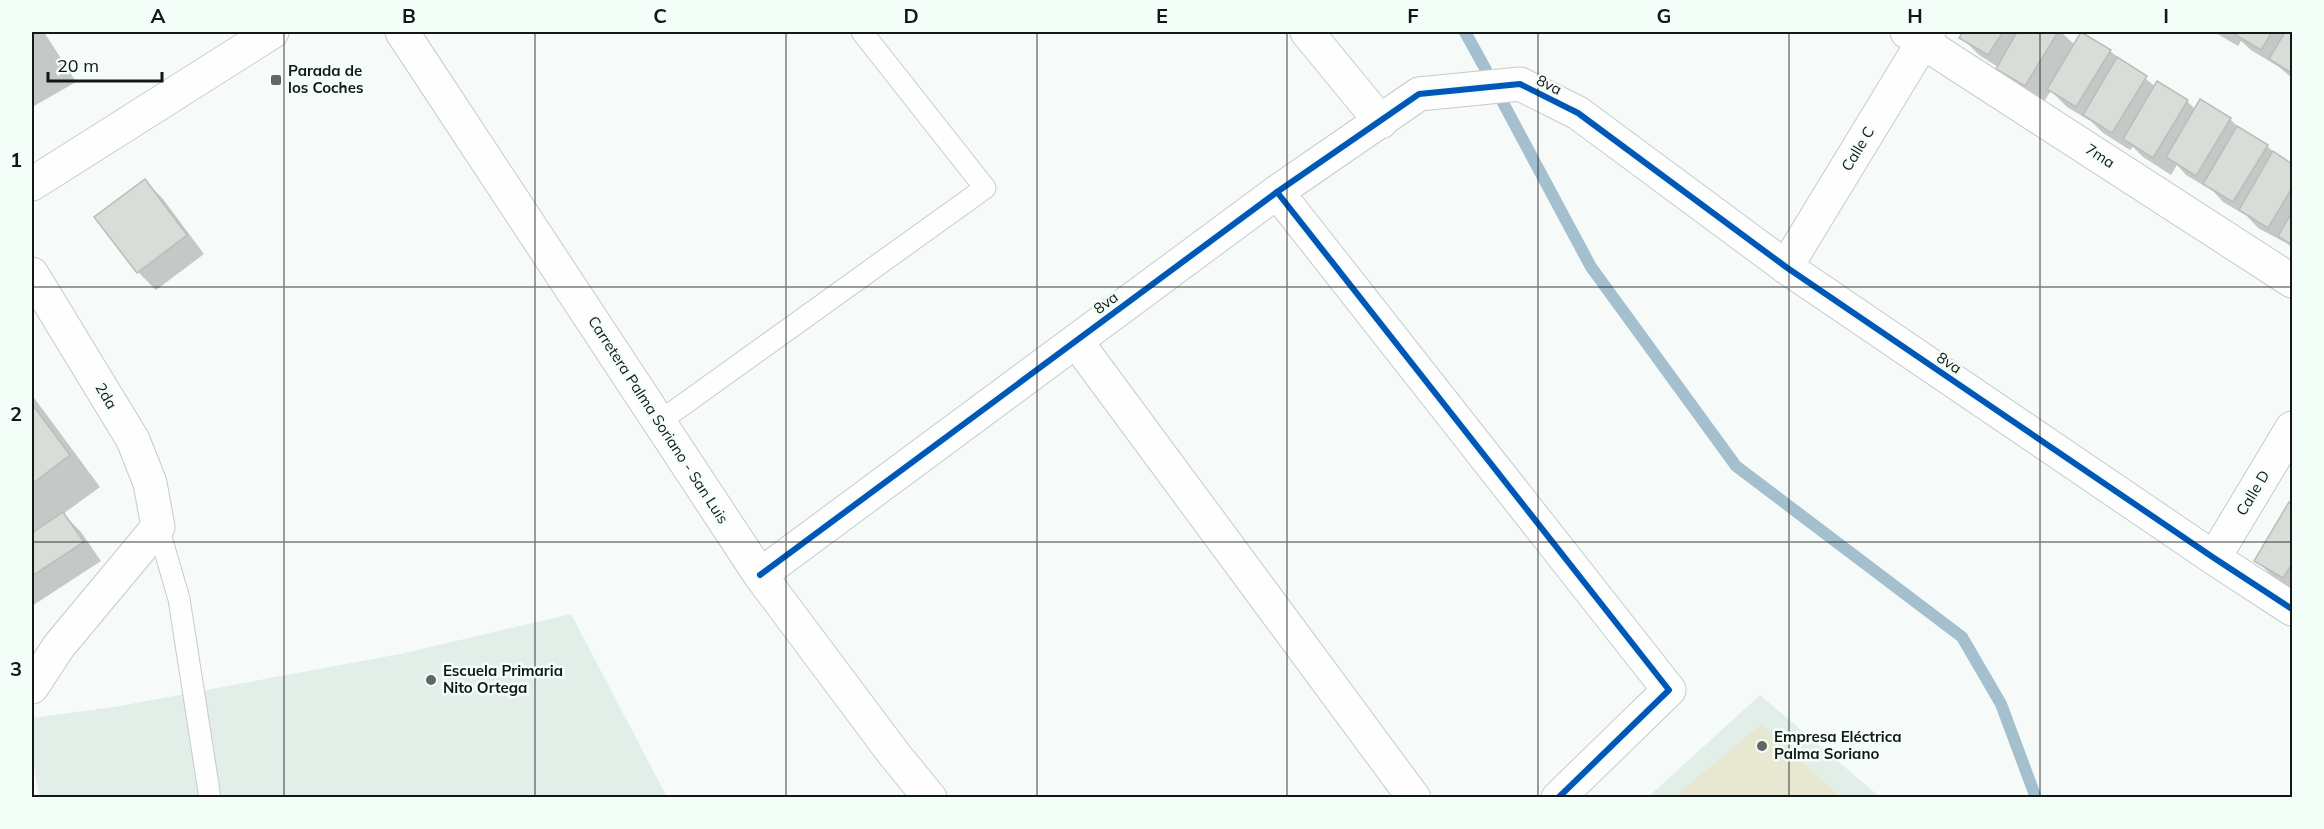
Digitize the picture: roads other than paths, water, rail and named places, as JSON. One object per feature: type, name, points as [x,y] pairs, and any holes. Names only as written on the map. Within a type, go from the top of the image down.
[{"type":"street","points":[[32,184],[272,32]]},
{"type":"street","name":"Carretera Palma Soriano - San Luis","points":[[402,32],[760,574],[894,754],[930,798]]},
{"type":"street","points":[[1307,32],[1381,122]]},
{"type":"street","name":"Calle C","points":[[1786,267],[1920,35]]},
{"type":"street","name":"7ma","points":[[1920,35],[2292,281]]},
{"type":"street","name":"8va","points":[[760,574],[1277,192],[1419,94],[1520,84],[1578,113],[1786,267],[2292,609]]},
{"type":"street","points":[[1277,192],[1669,690],[1558,798]]},
{"type":"street","name":"2da","points":[[32,274],[133,440],[150,483],[158,527]]},
{"type":"street","points":[[1076,341],[1414,798]]},
{"type":"street","name":"Calle D","points":[[2214,558],[2292,428]]},
{"type":"street","points":[[33,681],[59,646],[158,527]]},
{"type":"lane","points":[[659,422],[985,188],[862,32]]},
{"type":"lane","points":[[158,527],[179,599],[210,798]]},
{"type":"waterway","points":[[1465,32],[1486,70]]},
{"type":"waterway","points":[[1501,99],[1591,267],[1736,466],[1962,637],[2001,704],[2036,798]]},
{"type":"place","name":"Parada de los Coches","points":[[276,80]]},
{"type":"place","name":"Escuela Primaria Nito Ortega","points":[[431,680]]},
{"type":"place","name":"Empresa Eléctrica Palma Soriano","points":[[1762,746]]}]
